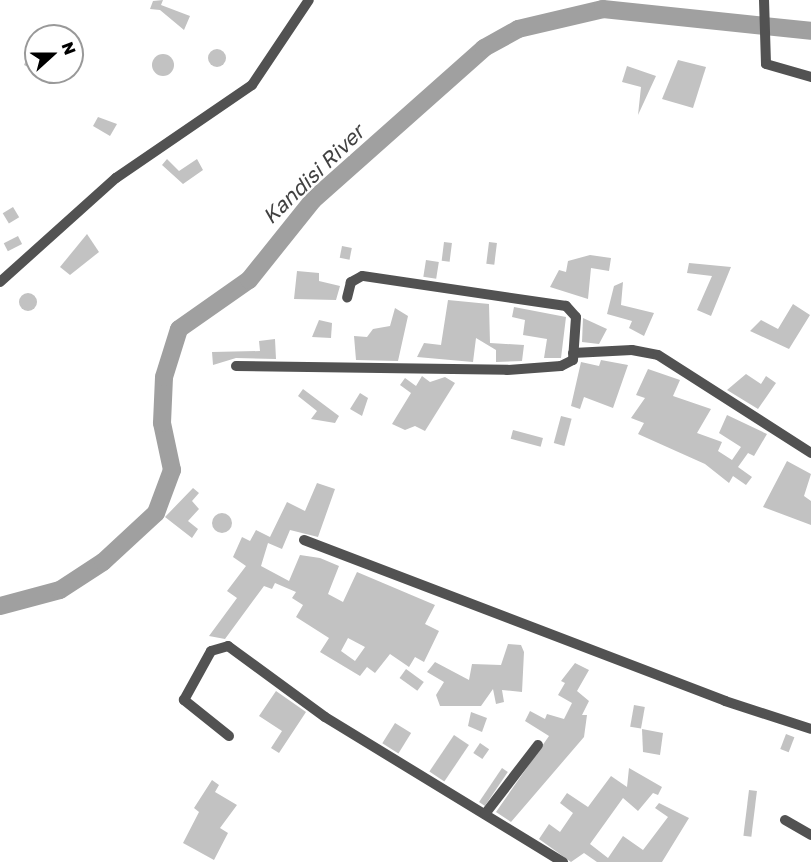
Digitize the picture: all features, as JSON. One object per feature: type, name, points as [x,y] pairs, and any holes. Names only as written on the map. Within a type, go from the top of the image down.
[{"type":"street","points":[[0,282],[116,178],[258,80],[309,0]]},
{"type":"street","points":[[764,0],[766,64],[811,77]]},
{"type":"street","points":[[236,366],[507,370],[561,366],[573,360],[576,317],[566,306],[362,276],[351,282],[346,298]]},
{"type":"street","points":[[573,353],[632,350],[658,355],[811,453]]},
{"type":"street","points":[[304,540],[725,701],[811,729]]},
{"type":"street","points":[[229,736],[184,700],[212,651],[228,646],[325,717],[563,862]]},
{"type":"street","points":[[485,814],[538,745]]},
{"type":"street","points":[[785,820],[811,835]]},
{"type":"building","points":[[163,0],[161,5],[190,16],[184,30],[160,10],[150,9],[153,1]]},
{"type":"building","points":[[217,49],[223,52],[226,58],[223,64],[217,67],[211,64],[208,58],[211,52]]},
{"type":"building","points":[[163,54],[171,57],[174,65],[171,73],[163,76],[155,73],[152,65],[155,57]]},
{"type":"building","points":[[678,60],[706,67],[693,108],[662,99]]},
{"type":"building","points":[[627,66],[656,76],[638,115],[641,87],[622,82]]},
{"type":"building","points":[[98,117],[117,124],[110,136],[93,126]]},
{"type":"building","points":[[167,159],[179,171],[197,159],[203,170],[183,184],[162,165]]},
{"type":"building","points":[[13,207],[19,217],[9,223],[3,213]]},
{"type":"building","points":[[87,234],[99,252],[70,275],[60,267]]},
{"type":"building","points":[[18,236],[22,244],[8,251],[4,243]]},
{"type":"building","points":[[444,242],[452,243],[450,262],[442,261]]},
{"type":"building","points":[[489,242],[497,243],[494,265],[486,264]]},
{"type":"building","points":[[342,246],[352,248],[350,260],[340,258]]},
{"type":"building","points":[[590,255],[611,258],[609,271],[591,268],[588,299],[550,287],[559,270],[566,272],[568,261]]},
{"type":"building","points":[[426,260],[439,262],[436,279],[423,277]]},
{"type":"building","points":[[689,263],[731,267],[711,316],[697,310],[712,276],[687,273]]},
{"type":"building","points":[[297,271],[319,273],[319,281],[340,286],[336,300],[294,299]]},
{"type":"building","points":[[623,282],[621,305],[654,313],[644,336],[629,328],[632,321],[607,314],[614,286]]},
{"type":"building","points":[[24,293],[32,293],[37,298],[35,309],[24,311],[19,306],[19,298]]},
{"type":"building","points":[[448,300],[489,304],[490,343],[524,345],[522,361],[496,362],[496,350],[476,338],[473,362],[417,357],[424,343],[441,345]]},
{"type":"building","points":[[793,304],[810,315],[789,349],[750,331],[761,320],[778,329]]},
{"type":"building","points":[[514,307],[566,317],[561,358],[544,358],[547,339],[523,335],[525,320],[512,317]]},
{"type":"building","points":[[395,308],[408,316],[398,361],[356,360],[354,336],[367,337],[373,329],[390,326]]},
{"type":"building","points":[[583,318],[607,329],[599,344],[582,342]]},
{"type":"building","points":[[319,320],[332,323],[331,338],[312,337]]},
{"type":"building","points":[[275,339],[276,359],[236,358],[213,365],[212,352],[260,351],[259,341]]},
{"type":"building","points":[[601,360],[628,365],[613,408],[584,397],[580,409],[571,406],[581,362],[599,366]]},
{"type":"building","points":[[648,369],[680,380],[673,396],[711,409],[697,433],[722,442],[718,451],[732,460],[741,447],[719,433],[727,415],[767,434],[754,456],[748,453],[738,467],[752,477],[746,485],[733,476],[729,483],[705,464],[638,434],[644,423],[631,418],[645,398],[636,395]]},
{"type":"building","points":[[746,374],[761,384],[766,376],[776,383],[758,409],[727,390]]},
{"type":"building","points":[[422,376],[430,382],[445,377],[455,383],[425,431],[415,426],[405,430],[392,424],[411,393],[400,385],[405,378],[416,386]]},
{"type":"building","points":[[303,389],[339,416],[335,423],[311,419],[317,411],[298,396]]},
{"type":"building","points":[[360,393],[368,398],[362,416],[350,409]]},
{"type":"building","points":[[561,416],[572,419],[564,446],[554,443]]},
{"type":"building","points":[[513,430],[543,438],[541,447],[511,439]]},
{"type":"building","points":[[787,461],[811,474],[804,496],[811,501],[811,525],[763,507]]},
{"type":"building","points":[[317,483],[335,489],[318,537],[290,530],[282,549],[268,543],[261,566],[289,581],[300,555],[320,558],[339,566],[328,594],[343,602],[357,572],[435,605],[425,624],[439,631],[424,662],[415,657],[409,667],[390,654],[375,673],[367,667],[360,676],[320,652],[329,638],[296,617],[303,605],[292,598],[296,592],[275,583],[272,589],[264,586],[225,639],[209,636],[237,598],[227,591],[246,566],[233,557],[242,537],[250,541],[256,530],[270,537],[287,502],[305,511]],"holes":[[[348,638],[365,647],[355,661],[341,651]]]},
{"type":"building","points":[[193,488],[199,493],[192,501],[199,509],[188,521],[198,529],[192,538],[165,517]]},
{"type":"building","points":[[222,513],[229,516],[232,523],[229,530],[222,533],[215,530],[212,523],[215,516]]},
{"type":"building","points":[[508,644],[521,645],[524,652],[522,692],[502,690],[504,702],[496,704],[493,689],[481,706],[440,706],[436,695],[444,682],[427,672],[435,662],[469,680],[472,664],[501,665]]},
{"type":"building","points":[[575,663],[589,670],[577,691],[589,701],[582,715],[587,715],[584,737],[511,822],[496,812],[549,736],[525,721],[530,711],[545,719],[547,714],[564,719],[572,703],[558,695],[565,683],[561,681]]},
{"type":"building","points":[[406,669],[424,682],[417,691],[400,678]]},
{"type":"building","points":[[276,691],[306,712],[279,753],[271,748],[282,731],[259,716]]},
{"type":"building","points":[[634,705],[645,707],[641,729],[630,727]]},
{"type":"building","points":[[471,712],[487,718],[482,732],[468,726]]},
{"type":"building","points":[[395,723],[411,733],[398,753],[382,743]]},
{"type":"building","points":[[642,729],[663,733],[660,755],[643,752]]},
{"type":"building","points":[[786,734],[794,737],[789,752],[780,749]]},
{"type":"building","points":[[454,735],[469,745],[444,782],[429,771]]},
{"type":"building","points":[[480,743],[489,749],[482,759],[473,753]]},
{"type":"building","points":[[502,768],[508,772],[485,806],[479,802]]},
{"type":"building","points":[[629,768],[662,787],[658,795],[653,793],[638,811],[623,798],[590,844],[608,858],[623,836],[643,850],[668,817],[655,808],[659,803],[689,818],[662,862],[597,862],[584,853],[571,862],[539,839],[549,824],[560,832],[573,813],[560,803],[567,793],[588,807],[611,776],[627,787]]},
{"type":"building","points":[[212,780],[219,785],[215,792],[237,805],[220,828],[228,833],[214,860],[183,843],[199,812],[194,808]]},
{"type":"building","points":[[749,790],[757,791],[751,837],[743,836]]},
{"type":"waterway","name":"Kandisi River","points":[[0,606],[60,590],[103,562],[156,513],[172,470],[162,423],[164,377],[179,329],[249,280],[313,200],[484,48],[518,29],[603,9],[811,31]]}]
